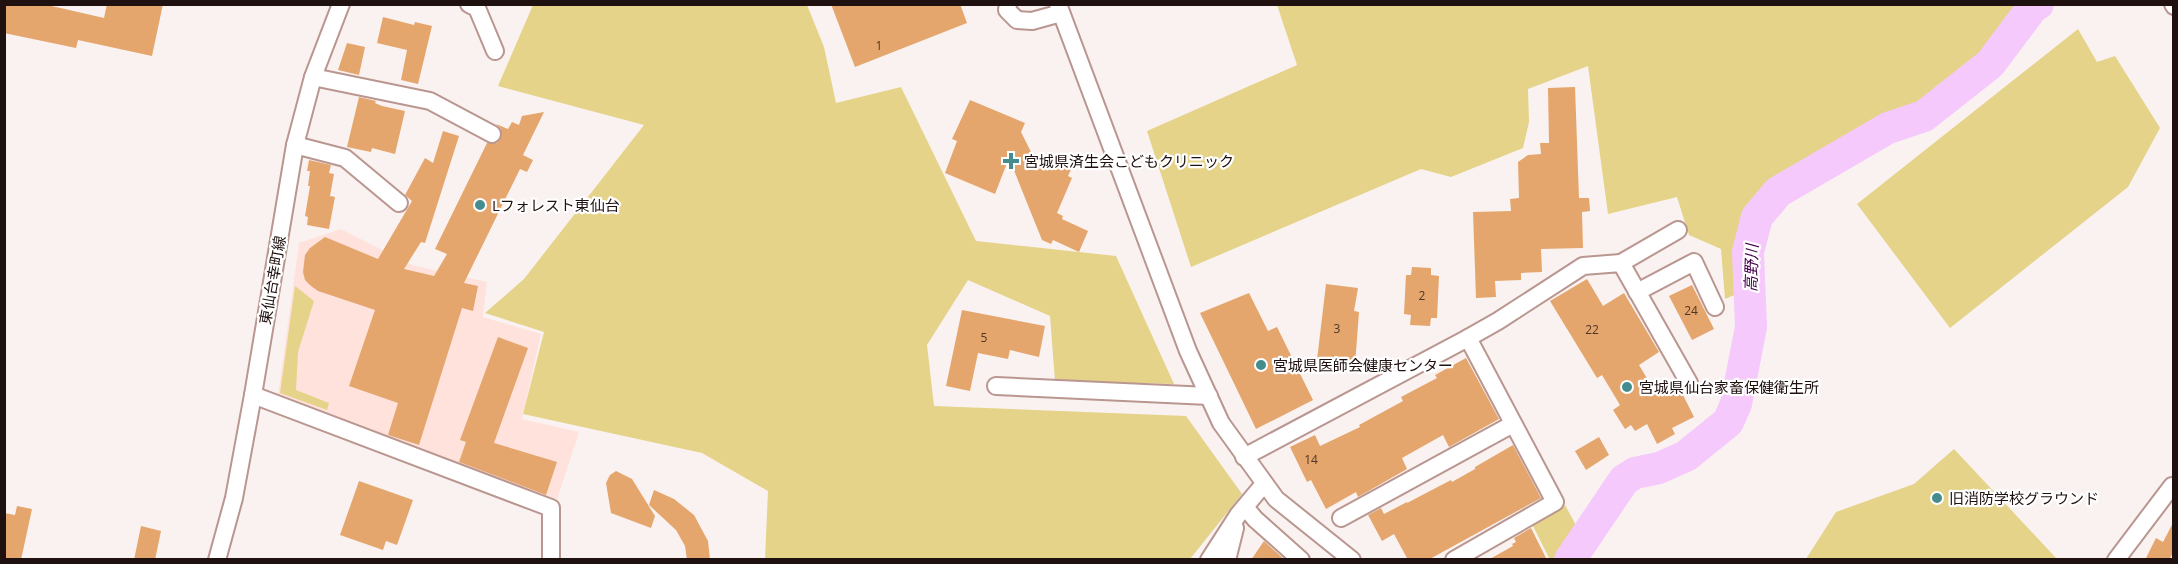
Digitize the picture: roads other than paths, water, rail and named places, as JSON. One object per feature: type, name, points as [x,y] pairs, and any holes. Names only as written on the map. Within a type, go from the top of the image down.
[{"type":"street","name":"東仙台幸町線","points":[[217,560],[234,498],[295,145],[313,77],[341,4]]},
{"type":"street","points":[[470,4],[477,8],[495,51]]},
{"type":"street","points":[[1008,4],[1007,10],[1017,20],[1032,21],[1060,9],[1188,351],[1221,423],[1276,499],[1352,560]]},
{"type":"street","points":[[313,77],[430,101],[492,134]]},
{"type":"street","points":[[295,145],[345,158],[399,203]]},
{"type":"street","points":[[1244,457],[1468,338],[1583,266],[1621,263],[1678,230]]},
{"type":"street","points":[[1637,291],[1694,262],[1715,307]]},
{"type":"street","points":[[1621,263],[1689,383]]},
{"type":"street","points":[[1454,560],[1555,502],[1468,338]]},
{"type":"street","points":[[996,386],[1209,396]]},
{"type":"street","points":[[253,395],[551,508],[551,560]]},
{"type":"street","points":[[1341,518],[1513,424]]},
{"type":"street","points":[[1209,560],[1242,511],[1264,484]]},
{"type":"street","points":[[2116,560],[2172,486],[2174,487]]},
{"type":"street","points":[[1227,560],[1242,511]]},
{"type":"street","points":[[1242,511],[1301,560]]},
{"type":"waterway","name":"高野川","points":[[1570,560],[1624,480],[1635,473],[1659,468],[1686,456],[1728,422],[1736,404],[1751,327],[1748,252],[1757,217],[1778,192],[1888,128],[1924,116],[1990,64],[2032,8],[2038,4]]},
{"type":"place","name":"宮城県済生会こどもクリニック","points":[[1011,161]]},
{"type":"place","name":"Lフォレスト東仙台","points":[[480,205]]},
{"type":"place","name":"宮城県医師会健康センター","points":[[1261,365]]},
{"type":"place","name":"宮城県仙台家畜保健衛生所","points":[[1627,387]]},
{"type":"place","name":"旧消防学校グラウンド","points":[[1937,498]]}]
